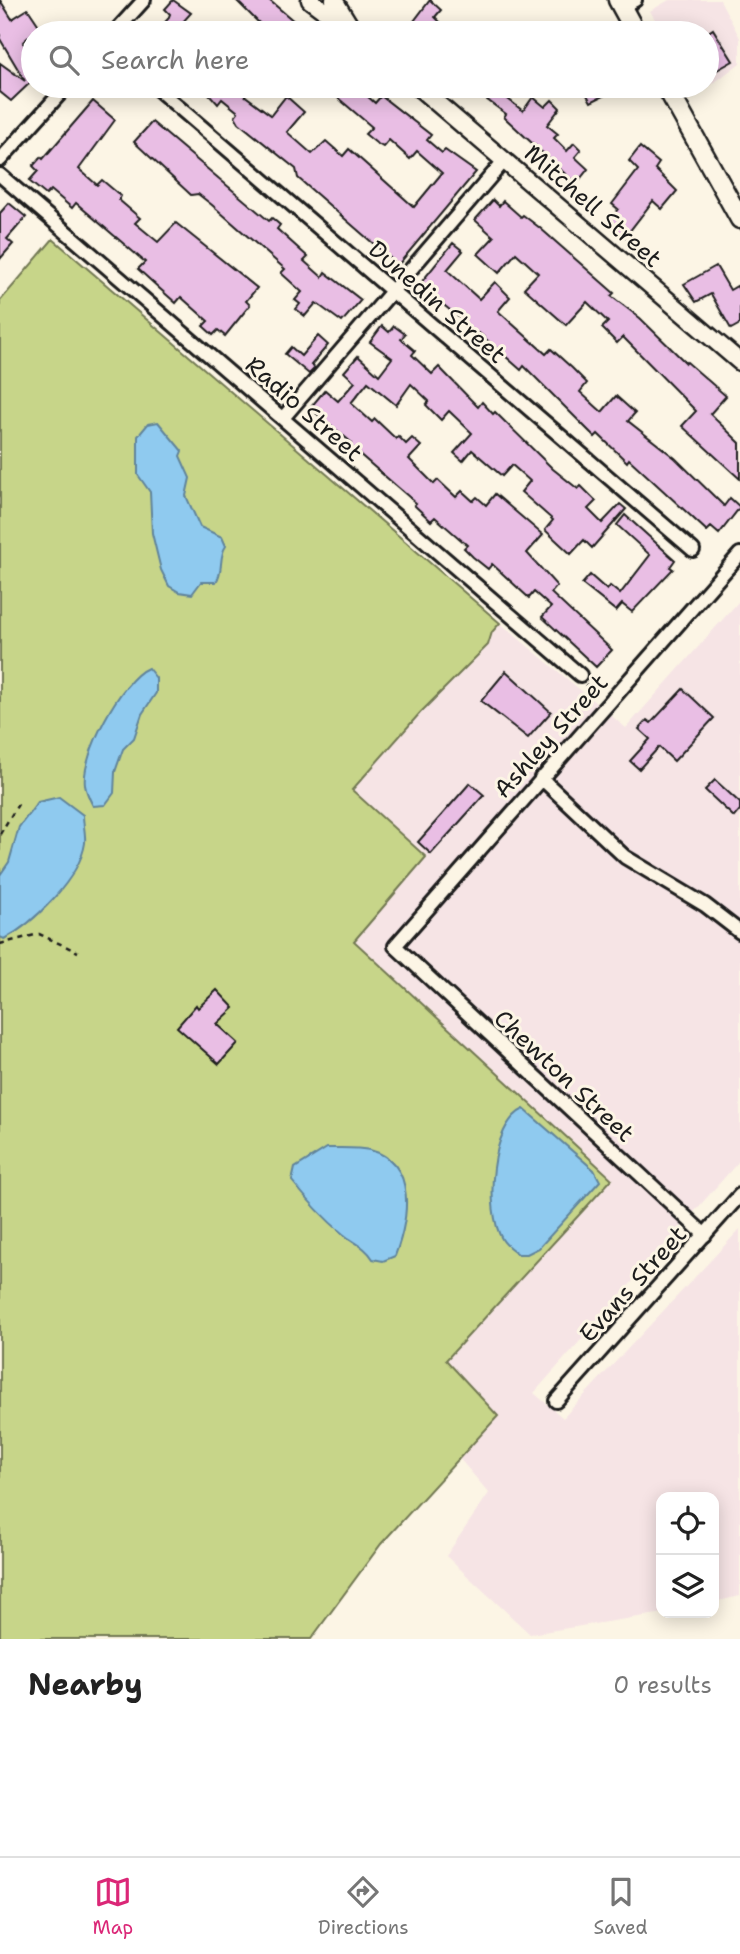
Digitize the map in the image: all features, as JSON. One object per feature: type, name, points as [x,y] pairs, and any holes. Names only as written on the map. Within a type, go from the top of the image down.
[{"type":"highway","points":[[625,2],[632,21]]},
{"type":"highway","points":[[673,98],[740,219]]},
{"type":"main road","points":[[310,0],[339,21]]},
{"type":"main road","points":[[334,0],[347,21]]},
{"type":"main road","name":"Mitchell Street","points":[[431,98],[740,362]]},
{"type":"street","points":[[125,21],[144,0]]},
{"type":"street","points":[[0,160],[56,98]]},
{"type":"street","name":"Dunedin Street","points":[[168,98],[693,550]]},
{"type":"street","points":[[283,418],[505,160]]},
{"type":"street","name":"Radio Street","points":[[0,175],[580,675]]},
{"type":"street","name":"Ashley Street","points":[[395,947],[740,554]]},
{"type":"street","points":[[541,778],[625,857],[705,905],[740,932]]},
{"type":"street","name":"Chewton Street","points":[[395,947],[705,1235]]},
{"type":"street","name":"Evans Street","points":[[556,1401],[740,1195]]},
{"type":"path","points":[[580,675],[605,707]]},
{"type":"path","points":[[0,834],[20,801]]},
{"type":"path","points":[[0,944],[39,934],[78,952]]},
{"type":"shaded area","points":[[669,0],[720,0],[740,38],[740,63],[719,79],[719,21],[656,21],[650,11]]},
{"type":"shaded area","points":[[740,600],[740,1160],[534,1393],[563,1418],[740,1229],[740,1596],[719,1601],[719,1492],[656,1492],[656,1614],[530,1634],[446,1556],[489,1493],[459,1458],[497,1416],[446,1361],[612,1179],[354,941],[425,857],[352,791],[500,623],[626,728]]},
{"type":"green space","points":[[53,239],[500,623],[492,632],[488,645],[420,713],[352,790],[426,857],[354,941],[612,1179],[446,1360],[498,1416],[381,1544],[311,1639],[0,1639],[0,301]]},
{"type":"water","points":[[158,422],[182,451],[180,456],[190,478],[186,496],[200,527],[222,537],[226,546],[216,582],[201,582],[192,594],[179,592],[169,586],[161,570],[152,533],[150,492],[138,475],[138,436],[148,424]]},
{"type":"water","points":[[148,668],[156,678],[156,693],[142,714],[134,738],[123,749],[115,772],[114,793],[105,805],[93,806],[86,788],[85,772],[96,738],[126,687]]},
{"type":"water","points":[[59,797],[83,815],[85,840],[81,857],[54,898],[28,923],[4,939],[0,937],[0,875],[9,862],[19,827],[38,802]]},
{"type":"water","points":[[524,1109],[594,1170],[600,1181],[539,1248],[527,1254],[518,1254],[507,1246],[497,1226],[493,1209],[493,1189],[494,1169],[504,1131],[513,1117]]},
{"type":"water","points":[[327,1148],[370,1150],[386,1157],[396,1167],[403,1180],[406,1211],[395,1256],[383,1261],[373,1259],[329,1222],[292,1181],[295,1168]]},
{"type":"building","points":[[0,0],[12,19],[28,9],[36,21],[21,21],[21,74],[0,39]]},
{"type":"building","points":[[173,0],[191,13],[184,21],[166,21],[170,14],[165,9]]},
{"type":"building","points":[[236,0],[269,0],[294,21],[257,21]]},
{"type":"building","points":[[430,0],[441,10],[435,17],[439,21],[414,21]]},
{"type":"building","points":[[719,39],[733,61],[719,69]]},
{"type":"building","points":[[0,63],[21,78],[21,91],[11,101],[0,92]]},
{"type":"building","points":[[213,98],[248,98],[271,115],[284,98],[288,98],[304,112],[287,132],[312,154],[326,141],[343,156],[349,149],[414,207],[442,173],[417,151],[410,159],[389,140],[383,147],[376,143],[365,134],[372,127],[338,98],[369,98],[375,103],[379,98],[384,98],[431,135],[427,140],[442,153],[445,150],[476,172],[398,265],[298,178],[296,169],[239,123],[235,116],[238,112],[222,99],[218,104]]},
{"type":"building","points":[[484,98],[509,98],[523,111],[532,98],[545,107],[552,100],[560,108],[547,125],[558,134],[554,138],[567,151],[574,143],[581,150],[575,157],[588,169],[576,184],[504,117],[506,114]]},
{"type":"building","points":[[93,101],[115,120],[79,169],[97,185],[102,180],[121,196],[119,200],[140,218],[135,223],[158,242],[176,223],[257,288],[246,301],[250,305],[225,336],[218,330],[213,335],[203,326],[208,321],[181,297],[176,303],[160,289],[138,269],[145,262],[76,203],[72,208],[51,190],[46,195],[29,181],[38,171],[33,166],[41,157],[43,159]]},
{"type":"building","points":[[152,122],[269,221],[272,218],[280,225],[277,229],[308,257],[304,261],[322,277],[325,272],[361,300],[342,322],[316,303],[305,316],[296,309],[300,304],[295,300],[302,292],[281,273],[285,269],[212,205],[198,194],[191,195],[134,142]]},
{"type":"building","points":[[640,147],[659,163],[655,169],[677,191],[662,209],[653,201],[625,237],[607,223],[618,209],[612,204],[638,170],[629,161]]},
{"type":"building","points":[[493,200],[499,206],[503,201],[521,217],[523,215],[540,228],[614,293],[611,296],[640,318],[686,363],[726,396],[710,414],[740,443],[740,479],[682,426],[696,411],[623,337],[617,343],[602,328],[608,322],[587,302],[566,325],[524,288],[538,273],[516,253],[499,273],[478,254],[494,237],[475,220]]},
{"type":"building","points":[[9,203],[26,217],[7,239],[13,244],[0,259],[0,213]]},
{"type":"building","points":[[453,243],[463,251],[447,270],[479,299],[495,282],[510,297],[498,311],[546,354],[551,349],[572,368],[587,383],[580,392],[602,412],[616,396],[635,413],[628,421],[675,458],[724,506],[730,498],[740,507],[719,534],[711,527],[707,531],[629,459],[627,462],[598,434],[595,437],[524,366],[521,370],[479,333],[476,336],[459,321],[461,319],[419,285]]},
{"type":"building","points":[[716,266],[730,290],[737,286],[740,292],[740,324],[731,329],[711,294],[696,302],[684,284]]},
{"type":"building","points":[[382,326],[389,332],[394,326],[405,334],[401,339],[415,351],[412,355],[432,374],[439,367],[478,407],[482,402],[553,469],[578,489],[581,486],[596,501],[588,509],[602,523],[620,504],[626,509],[592,548],[584,540],[571,554],[545,530],[553,520],[521,492],[530,481],[512,465],[502,476],[472,450],[463,461],[454,453],[472,433],[449,411],[441,420],[426,405],[429,401],[411,384],[396,405],[368,382],[351,403],[372,422],[375,419],[396,439],[398,436],[406,444],[412,438],[421,446],[409,459],[434,484],[438,480],[456,497],[462,491],[473,501],[477,497],[486,505],[495,494],[543,535],[527,553],[557,586],[551,593],[612,650],[596,667],[542,617],[551,607],[534,592],[529,598],[492,564],[488,569],[473,557],[464,548],[467,545],[435,517],[431,521],[414,505],[416,503],[350,446],[352,443],[310,408],[325,390],[338,401],[355,382],[344,372],[358,356],[379,375],[392,358],[370,342]]},
{"type":"building","points":[[318,336],[328,345],[311,365],[315,368],[309,374],[285,354],[291,347],[301,356]]},
{"type":"building","points":[[625,515],[675,560],[670,567],[673,569],[632,612],[622,604],[616,611],[582,584],[590,575],[607,590],[610,586],[620,594],[650,555],[617,525]]},
{"type":"building","points":[[506,671],[551,712],[528,738],[481,701]]},
{"type":"building","points":[[683,689],[714,718],[674,761],[659,747],[639,769],[630,761],[650,739],[639,729],[647,720],[651,723]]},
{"type":"building","points":[[715,780],[740,803],[740,810],[734,817],[705,790]]},
{"type":"building","points":[[470,783],[484,795],[431,854],[418,842]]},
{"type":"building","points":[[217,990],[234,1008],[217,1024],[238,1043],[219,1064],[177,1027],[196,1005],[198,1008]]}]
